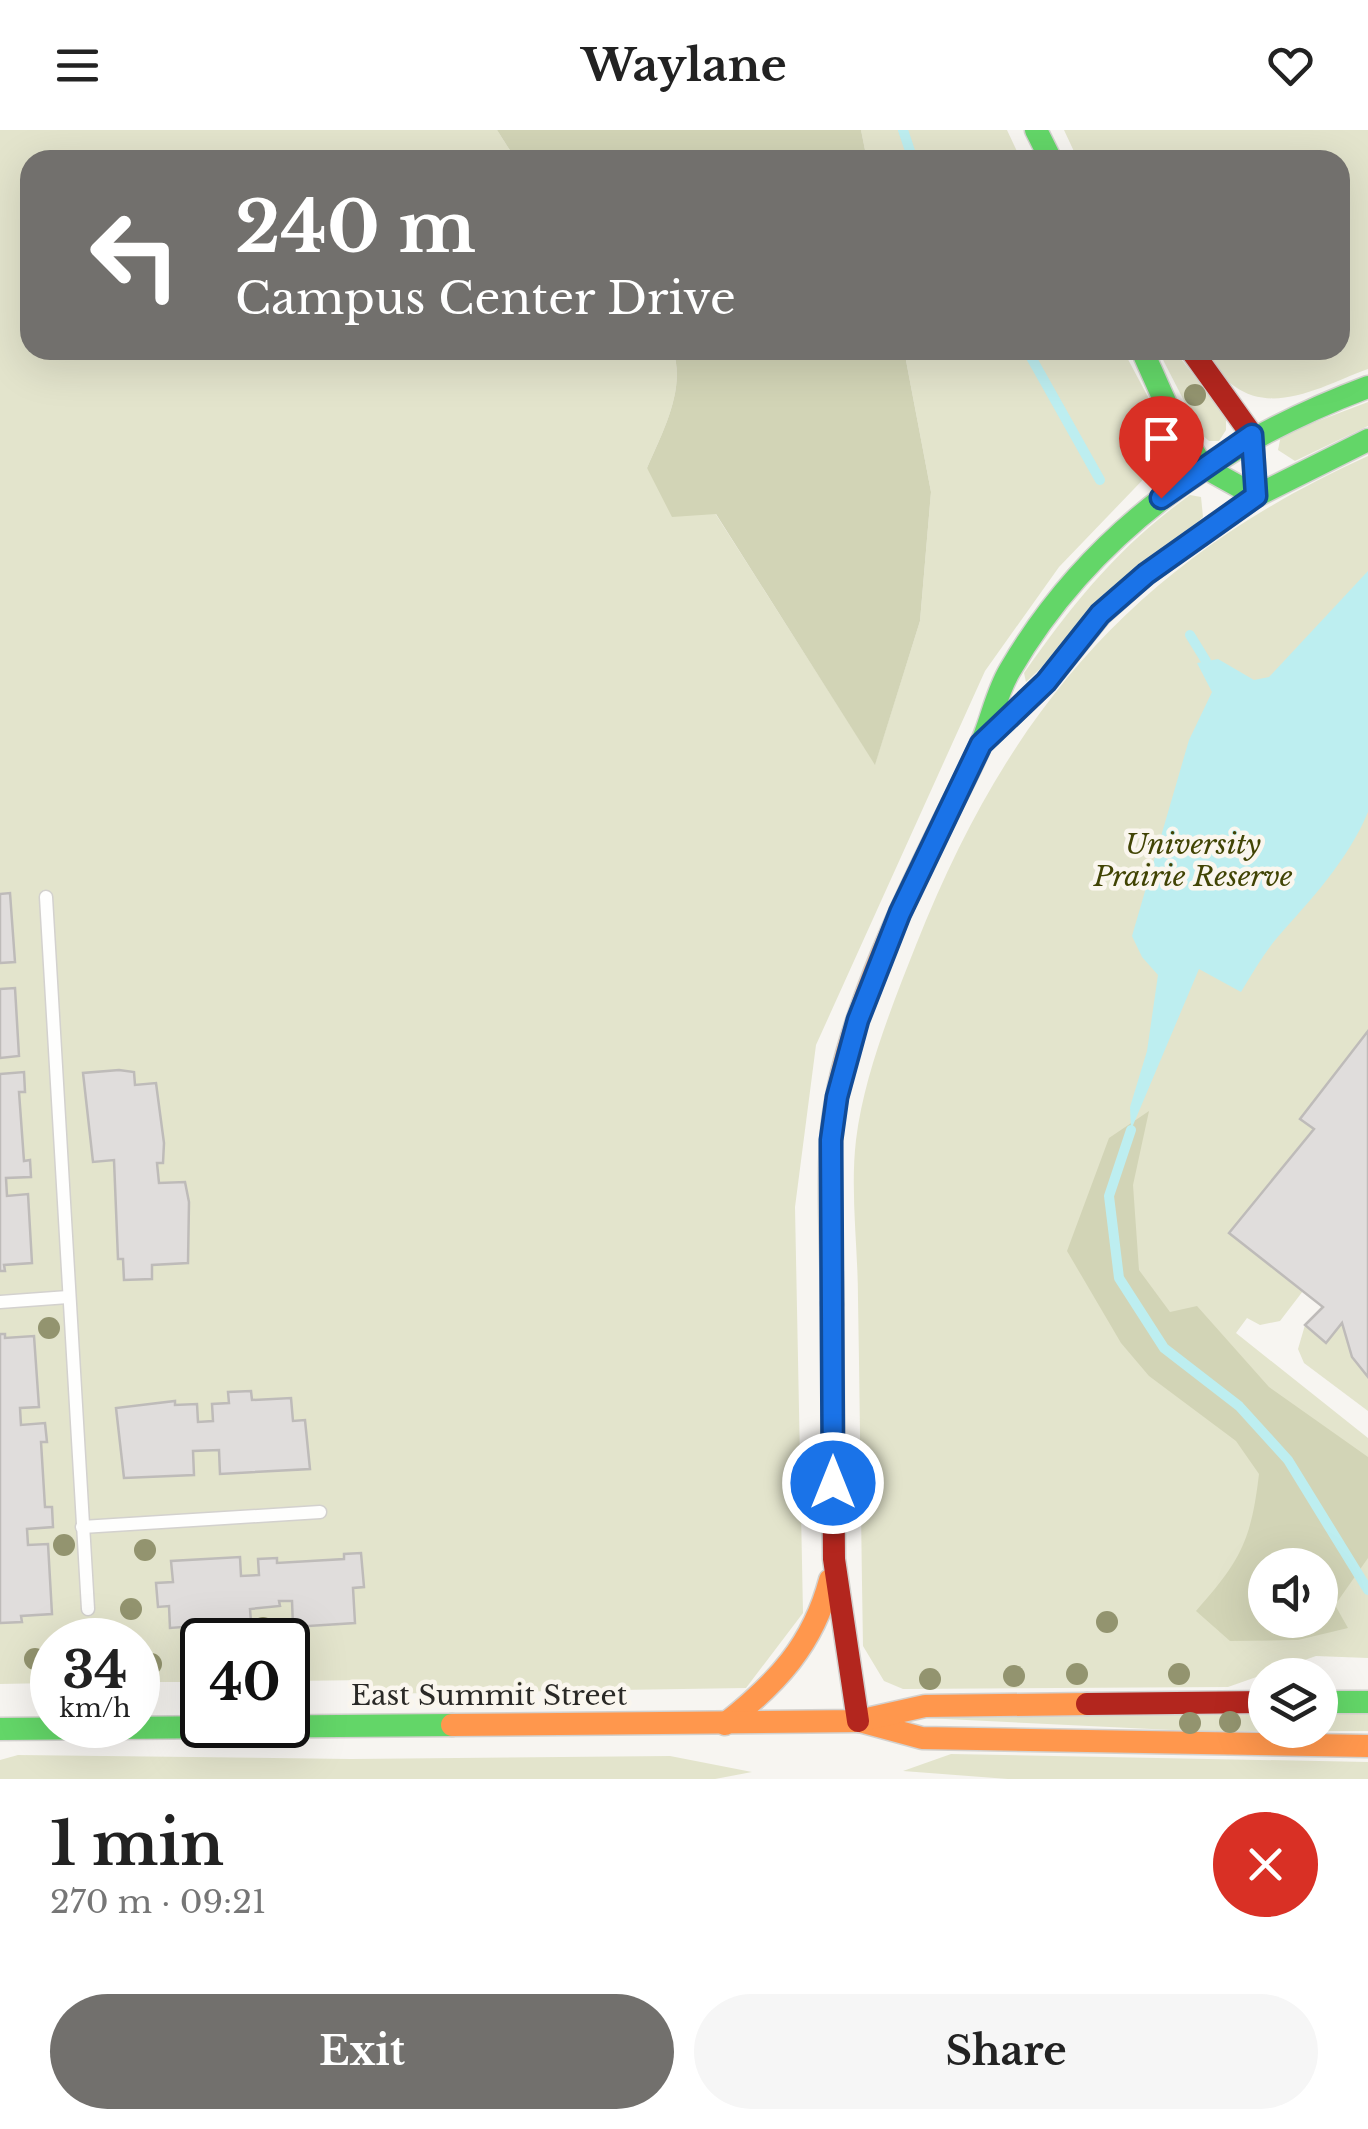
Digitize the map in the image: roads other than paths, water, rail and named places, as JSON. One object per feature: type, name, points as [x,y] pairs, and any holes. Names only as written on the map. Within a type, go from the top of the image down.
[{"type":"street","points":[[1147,360],[1178,428],[1202,466],[1256,496]]},
{"type":"street","points":[[1199,360],[1252,435],[1256,496]]},
{"type":"street","points":[[858,1721],[834,1559],[831,1140],[837,1097],[858,1020],[900,913],[981,744],[1007,675],[1061,593],[1118,535],[1202,466],[1252,435],[1368,387]]},
{"type":"street","points":[[981,744],[1046,682],[1100,614],[1146,574],[1256,496],[1368,440]]},
{"type":"street","points":[[724,1724],[762,1695],[803,1651],[818,1626],[834,1559]]},
{"type":"street","name":"East Summit Street","points":[[0,1729],[724,1724],[858,1721],[925,1706],[1248,1702]]},
{"type":"street","points":[[1338,1702],[1368,1702]]},
{"type":"street","name":"East Summit Street","points":[[858,1721],[922,1738],[1368,1746]]},
{"type":"lane","points":[[46,898],[88,1609]]},
{"type":"lane","points":[[0,1302],[68,1296]]},
{"type":"lane","points":[[82,1527],[320,1512]]},
{"type":"water","points":[[1368,571],[1368,812],[1339,864],[1271,945],[1241,992],[1199,969],[1131,1130],[1130,1107],[1147,1051],[1158,975],[1142,957],[1132,936],[1189,740],[1212,692],[1197,663],[1218,659],[1254,680],[1269,677]]},
{"type":"waterway","points":[[903,130],[910,150]]},
{"type":"waterway","points":[[1033,360],[1100,480]]},
{"type":"waterway","points":[[1190,635],[1206,661]]},
{"type":"waterway","points":[[1131,1130],[1109,1196],[1119,1278],[1164,1348],[1239,1406],[1288,1460],[1368,1590]]},
{"type":"park label","name":"University Prairie Reserve","points":[[1193,860]]}]
